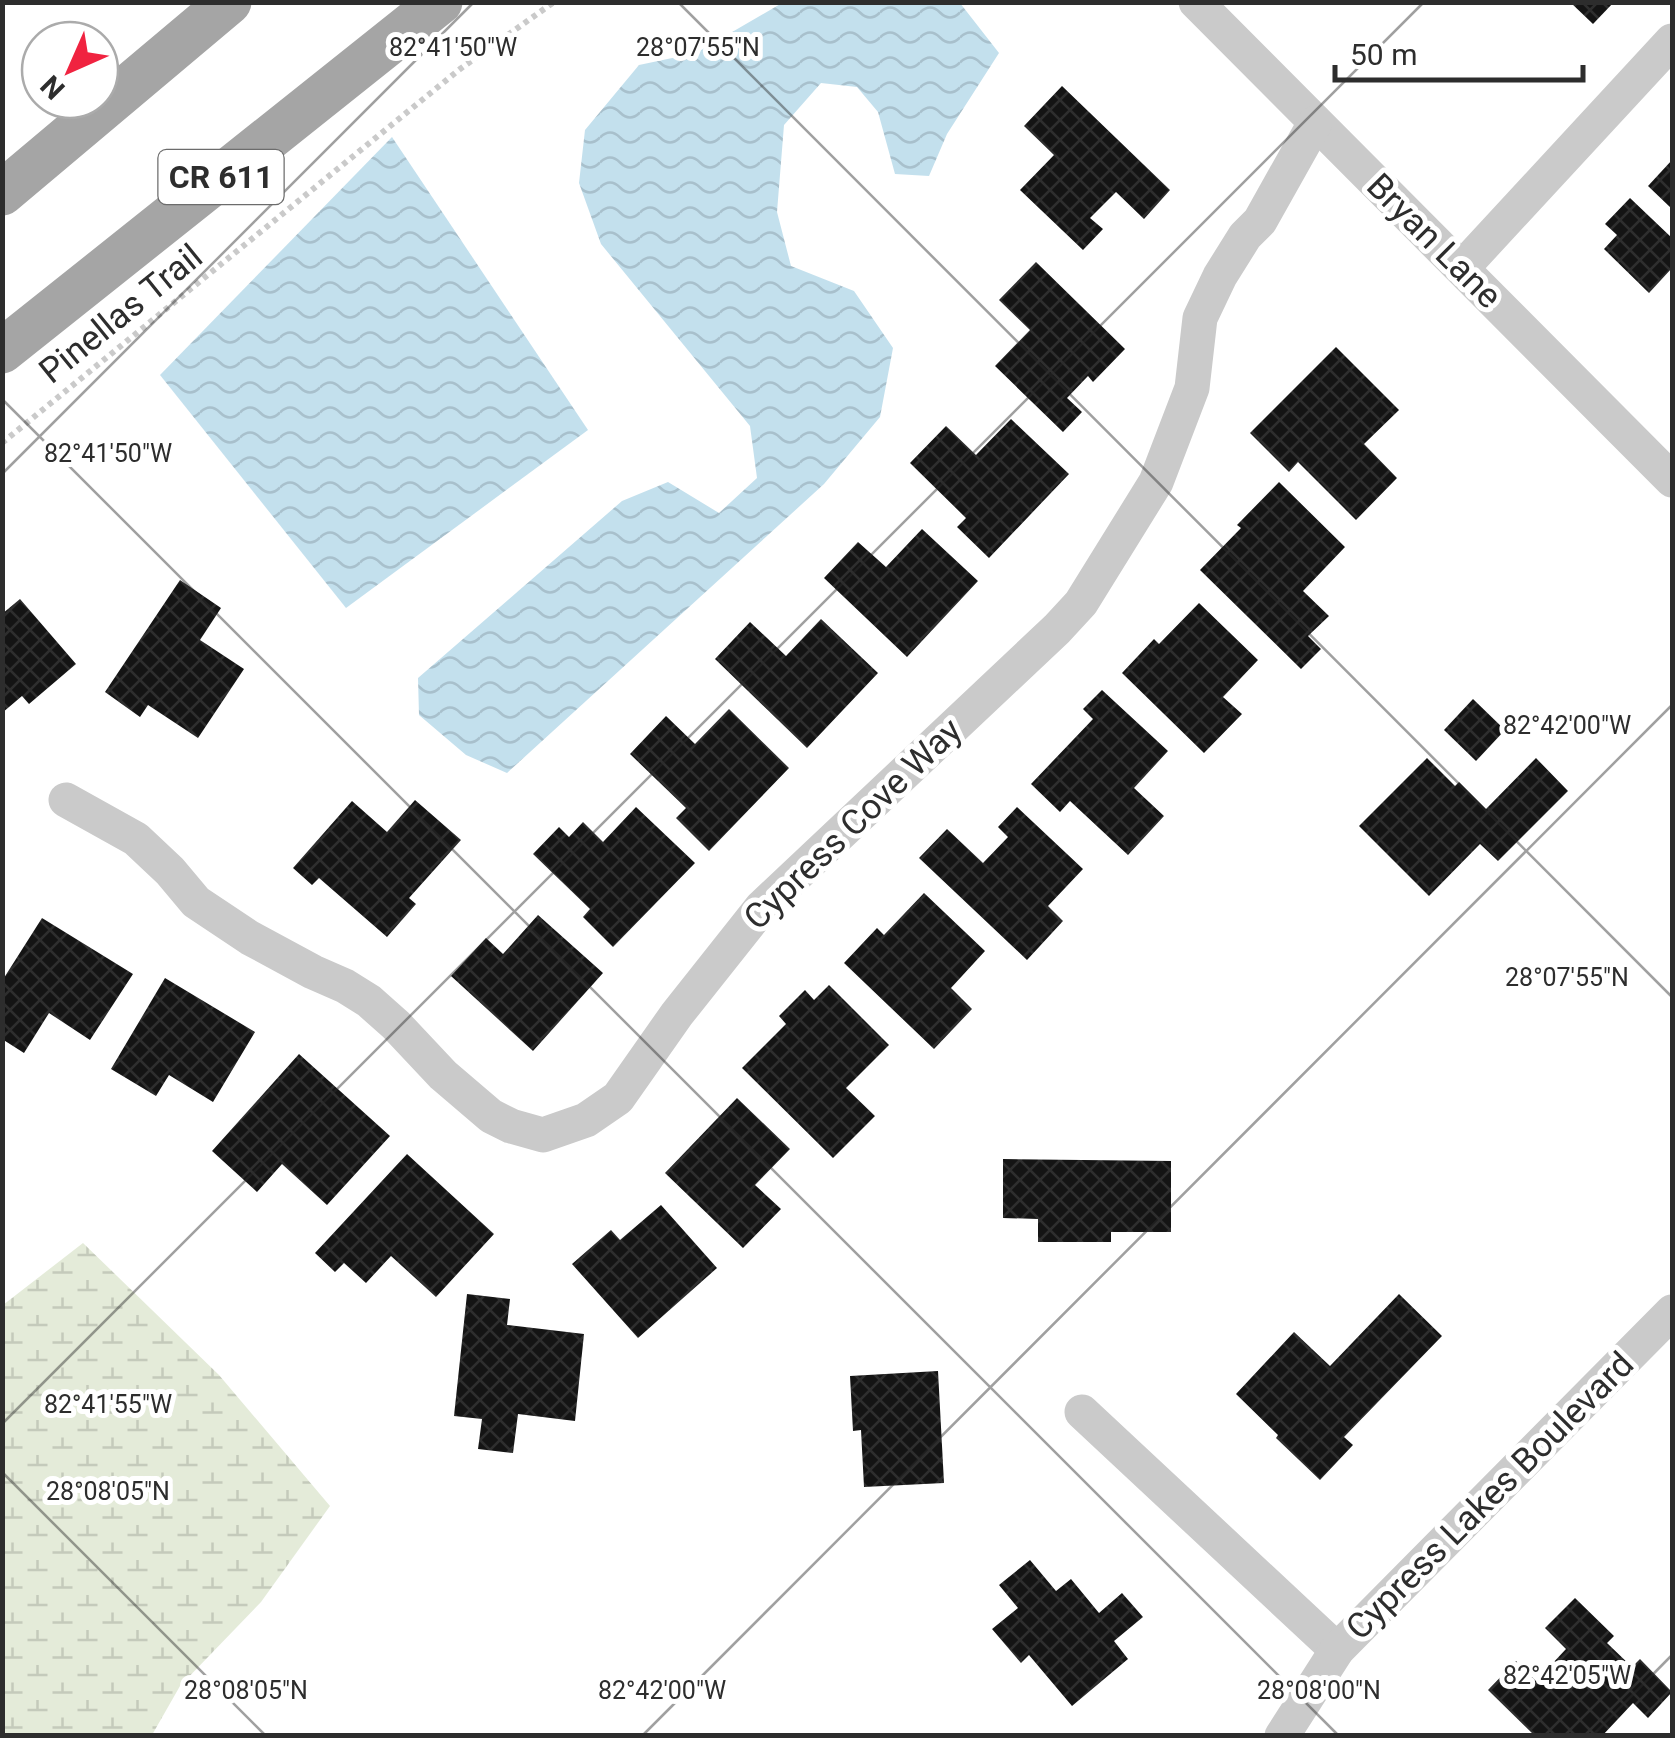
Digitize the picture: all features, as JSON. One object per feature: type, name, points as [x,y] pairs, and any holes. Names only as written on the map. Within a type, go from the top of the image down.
[{"type":"main road","points":[[2,194],[230,2]]},
{"type":"main road","name":"CR 611","points":[[2,351],[440,2]]},
{"type":"street","name":"Bryan Lane","points":[[1196,2],[1670,473]]},
{"type":"street","points":[[1462,268],[1672,41]]},
{"type":"street","name":"Cypress Cove Way","points":[[66,800],[136,839],[196,902],[250,938],[368,1001],[491,1116],[543,1135],[586,1120],[618,1098],[677,1014],[760,908],[1081,603],[1156,482],[1192,388],[1200,318],[1220,276],[1245,236],[1260,221],[1314,123]]},
{"type":"street","name":"Cypress Lakes Boulevard","points":[[1282,1736],[1336,1650],[1672,1312]]},
{"type":"street","points":[[1082,1412],[1336,1650]]},
{"type":"path","name":"Pinellas Trail","points":[[2,443],[460,69],[554,2]]},
{"type":"green space","points":[[83,1243],[219,1375],[330,1506],[261,1602],[180,1686],[152,1735],[3,1735],[3,1305]]},
{"type":"water","points":[[782,3],[960,3],[999,53],[947,134],[929,176],[895,174],[878,112],[857,87],[821,83],[784,125],[777,212],[791,266],[854,291],[893,348],[880,417],[824,484],[507,773],[466,755],[419,715],[418,678],[622,501],[668,482],[719,513],[757,478],[750,426],[601,244],[579,183],[585,130],[639,65],[696,53]]},
{"type":"water","points":[[392,137],[588,430],[346,608],[160,375]]},
{"type":"building","points":[[1570,2],[1614,2],[1593,24]]},
{"type":"building","points":[[1062,86],[1170,190],[1144,219],[1116,192],[1090,218],[1103,229],[1083,250],[1020,190],[1054,155],[1024,126]]},
{"type":"building","points":[[1672,160],[1672,209],[1648,186]]},
{"type":"building","points":[[1630,198],[1672,238],[1672,268],[1649,293],[1604,249],[1617,235],[1605,224]]},
{"type":"building","points":[[1036,262],[1125,349],[1093,382],[1088,376],[1067,398],[1082,412],[1063,432],[995,366],[1030,330],[999,300]]},
{"type":"building","points":[[1336,347],[1399,410],[1364,444],[1397,478],[1356,520],[1298,462],[1289,472],[1250,433]]},
{"type":"building","points":[[1011,419],[1069,474],[989,558],[957,527],[966,518],[910,463],[946,426],[976,455]]},
{"type":"building","points":[[1279,482],[1345,547],[1303,591],[1329,616],[1308,636],[1321,649],[1301,669],[1200,570]]},
{"type":"building","points":[[922,529],[978,581],[907,657],[824,578],[858,542],[886,567]]},
{"type":"building","points":[[180,580],[221,608],[200,640],[244,669],[198,738],[148,705],[140,717],[105,692]]},
{"type":"building","points":[[20,599],[76,664],[29,704],[22,696],[2,713],[2,614]]},
{"type":"building","points":[[1199,603],[1258,660],[1223,697],[1242,714],[1204,753],[1122,673],[1154,639],[1159,644]]},
{"type":"building","points":[[821,619],[878,673],[807,748],[715,659],[750,622],[786,656]]},
{"type":"building","points":[[1102,690],[1168,751],[1134,788],[1164,816],[1128,855],[1070,801],[1060,812],[1031,784],[1093,719],[1083,709]]},
{"type":"building","points":[[1473,699],[1505,730],[1476,761],[1444,730]]},
{"type":"building","points":[[729,709],[789,768],[709,851],[676,818],[686,808],[630,754],[666,716],[695,744]]},
{"type":"building","points":[[1427,758],[1486,809],[1536,758],[1568,791],[1498,861],[1480,844],[1429,896],[1359,826]]},
{"type":"building","points":[[415,800],[461,840],[409,898],[416,904],[387,937],[319,878],[312,885],[293,868],[352,801],[387,832]]},
{"type":"building","points":[[636,807],[695,863],[613,947],[583,917],[590,909],[533,854],[559,827],[569,837],[583,822],[603,842]]},
{"type":"building","points":[[1017,807],[1083,869],[1048,906],[1063,921],[1027,960],[919,858],[947,829],[983,863],[1008,837],[998,827]]},
{"type":"building","points":[[924,893],[985,951],[951,988],[972,1009],[934,1049],[844,963],[877,928],[884,935]]},
{"type":"building","points":[[538,915],[603,973],[533,1051],[451,976],[486,938],[503,954]]},
{"type":"building","points":[[42,918],[133,974],[90,1040],[49,1013],[24,1053],[2,1039],[2,981]]},
{"type":"building","points":[[165,978],[255,1032],[213,1102],[169,1075],[156,1096],[111,1069]]},
{"type":"building","points":[[829,985],[889,1045],[846,1088],[875,1116],[833,1158],[742,1068],[786,1024],[779,1016],[805,990],[814,1000]]},
{"type":"building","points":[[299,1054],[390,1136],[327,1205],[282,1164],[257,1192],[212,1151]]},
{"type":"building","points":[[737,1098],[790,1149],[755,1185],[781,1209],[743,1248],[665,1173]]},
{"type":"building","points":[[407,1154],[494,1234],[436,1297],[391,1256],[366,1283],[344,1263],[335,1272],[315,1253]]},
{"type":"building","points":[[1003,1159],[1171,1161],[1171,1232],[1111,1232],[1111,1242],[1038,1242],[1038,1219],[1003,1218]]},
{"type":"building","points":[[661,1205],[717,1268],[638,1338],[572,1264],[611,1230],[620,1240]]},
{"type":"building","points":[[467,1294],[510,1299],[507,1325],[584,1334],[575,1421],[518,1414],[513,1453],[478,1449],[482,1419],[454,1416]]},
{"type":"building","points":[[1399,1294],[1442,1336],[1344,1437],[1353,1445],[1320,1480],[1236,1394],[1294,1332],[1330,1366]]},
{"type":"building","points":[[938,1371],[944,1483],[864,1487],[861,1430],[853,1431],[850,1376]]},
{"type":"building","points":[[1030,1560],[1056,1591],[1071,1579],[1099,1613],[1122,1593],[1143,1617],[1114,1641],[1128,1659],[1072,1706],[1029,1655],[1021,1663],[992,1629],[1018,1608],[999,1585]]},
{"type":"building","points":[[1575,1598],[1614,1636],[1607,1643],[1632,1667],[1640,1659],[1672,1692],[1648,1718],[1633,1703],[1602,1736],[1535,1736],[1488,1690],[1516,1661],[1536,1681],[1566,1649],[1545,1628]]}]
